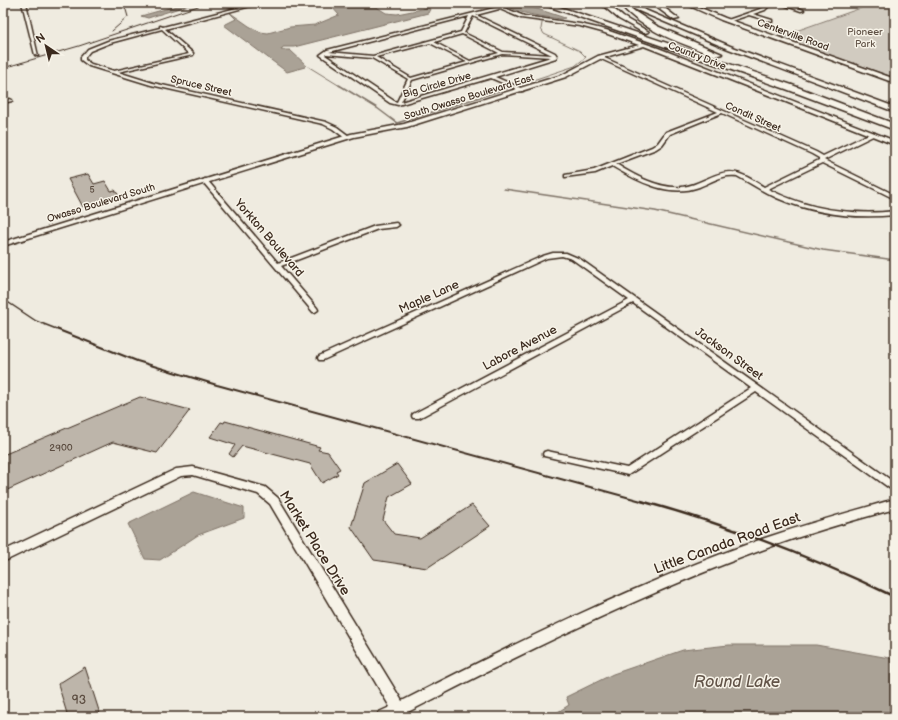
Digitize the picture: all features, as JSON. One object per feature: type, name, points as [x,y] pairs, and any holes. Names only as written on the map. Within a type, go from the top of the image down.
[{"type":"highway","points":[[542,3],[745,72]]},
{"type":"highway","points":[[603,3],[621,18],[645,32],[745,72],[895,128]]},
{"type":"highway","points":[[624,3],[747,54],[895,110]]},
{"type":"highway","points":[[624,3],[636,16],[666,34],[895,118]]},
{"type":"highway","points":[[654,3],[679,21],[747,54]]},
{"type":"highway","points":[[819,82],[895,114]]},
{"type":"street","points":[[24,3],[37,55]]},
{"type":"street","points":[[161,28],[260,3]]},
{"type":"street","name":"Country Drive","points":[[488,3],[516,15],[534,20],[593,28],[643,45],[895,143]]},
{"type":"street","name":"Centerville Road","points":[[685,3],[727,21],[895,81]]},
{"type":"street","points":[[727,21],[764,9],[770,3]]},
{"type":"street","points":[[780,3],[802,10]]},
{"type":"street","points":[[323,53],[498,8]]},
{"type":"street","points":[[462,33],[472,14]]},
{"type":"street","points":[[472,14],[554,54],[555,56]]},
{"type":"street","points":[[750,14],[771,21]]},
{"type":"street","points":[[114,72],[192,54],[161,28]]},
{"type":"street","name":"Spruce Street","points":[[161,28],[108,42],[89,50],[83,57],[83,60],[90,65],[152,84],[324,123],[335,128],[347,137]]},
{"type":"street","points":[[323,53],[373,57],[462,33],[502,53]]},
{"type":"street","points":[[431,42],[470,62]]},
{"type":"street","name":"South Owasso Boulevard East","points":[[205,181],[363,132],[405,126],[522,90],[564,76],[600,57],[643,45]]},
{"type":"street","name":"Big Circle Drive","points":[[323,53],[323,56],[392,102],[398,104],[492,77],[553,58],[555,56]]},
{"type":"street","points":[[398,104],[410,80],[502,53],[555,56]]},
{"type":"street","points":[[373,57],[410,80]]},
{"type":"street","name":"Condit Street","points":[[600,57],[814,153],[822,160],[895,197]]},
{"type":"street","points":[[492,77],[522,90]]},
{"type":"street","points":[[3,102],[10,100]]},
{"type":"street","points":[[567,176],[595,171],[657,146],[668,133],[721,112]]},
{"type":"street","points":[[765,189],[873,134]]},
{"type":"street","points":[[612,164],[652,185],[688,188],[722,174],[730,173],[738,175],[795,203],[826,210],[876,215],[895,213]]},
{"type":"street","name":"Owasso Boulevard South","points":[[3,244],[205,181]]},
{"type":"street","name":"Yorkton Boulevard","points":[[205,181],[315,310]]},
{"type":"street","points":[[278,265],[377,227],[396,225]]},
{"type":"street","name":"Jackson Street","points":[[545,256],[562,254],[575,258],[895,488]]},
{"type":"street","name":"Maple Lane","points":[[321,358],[545,256]]},
{"type":"street","name":"Labore Avenue","points":[[416,416],[634,300]]},
{"type":"street","points":[[547,454],[628,472],[757,388]]},
{"type":"street","name":"Market Place Drive","points":[[3,557],[180,472],[192,471],[261,490],[274,500],[399,709]]},
{"type":"street","name":"Little Canada Road East","points":[[384,717],[575,621],[646,589],[767,542],[895,504]]},
{"type":"green space","name":"Pioneer Park","points":[[875,3],[895,3],[895,78],[779,37]]},
{"type":"water","points":[[187,3],[195,3],[148,18],[141,16]]},
{"type":"water","points":[[336,3],[370,3],[386,13],[397,14],[427,8],[430,9],[428,13],[294,47],[283,47],[281,50],[290,50],[306,65],[305,67],[287,72],[224,25],[236,19],[229,12],[260,32],[268,33],[290,27],[315,25],[339,15],[331,6]]},
{"type":"water","points":[[503,3],[519,3],[565,18],[561,19],[523,13]]},
{"type":"water","points":[[194,492],[244,508],[244,518],[198,535],[160,560],[145,559],[128,524]]},
{"type":"water","name":"Round Lake","points":[[729,645],[816,645],[895,659],[895,717],[550,717],[569,705],[566,697],[613,674],[683,650]]},
{"type":"building","points":[[88,174],[94,184],[105,181],[111,191],[115,190],[119,196],[83,207],[68,179]]},
{"type":"building","points":[[140,397],[190,410],[157,453],[113,442],[3,492],[3,455]]},
{"type":"building","points":[[225,421],[320,447],[318,450],[328,452],[340,469],[336,471],[338,474],[322,483],[310,464],[242,446],[233,457],[229,454],[235,445],[210,437],[221,422],[224,423]]},
{"type":"building","points":[[397,464],[412,484],[389,497],[383,520],[394,534],[420,538],[472,505],[490,526],[427,568],[374,560],[351,527],[365,483]]},
{"type":"building","points":[[85,667],[101,717],[68,717],[58,684]]},
{"type":"waterway","points":[[518,85],[575,66],[586,57],[580,51],[544,34],[541,29],[542,23]]},
{"type":"waterway","points":[[309,67],[340,86]]},
{"type":"waterway","points":[[339,85],[377,108],[397,123],[518,85]]},
{"type":"waterway","points":[[504,189],[655,211],[823,250],[895,260]]},
{"type":"railway","points":[[112,31],[128,17],[126,10],[119,3]]},
{"type":"railway","points":[[3,68],[79,46],[207,3]]},
{"type":"railway","points":[[3,299],[36,321],[59,330]]},
{"type":"railway","points":[[56,329],[137,361],[217,385],[645,502]]},
{"type":"railway","points":[[641,501],[674,510],[771,543],[834,569],[895,597]]}]
